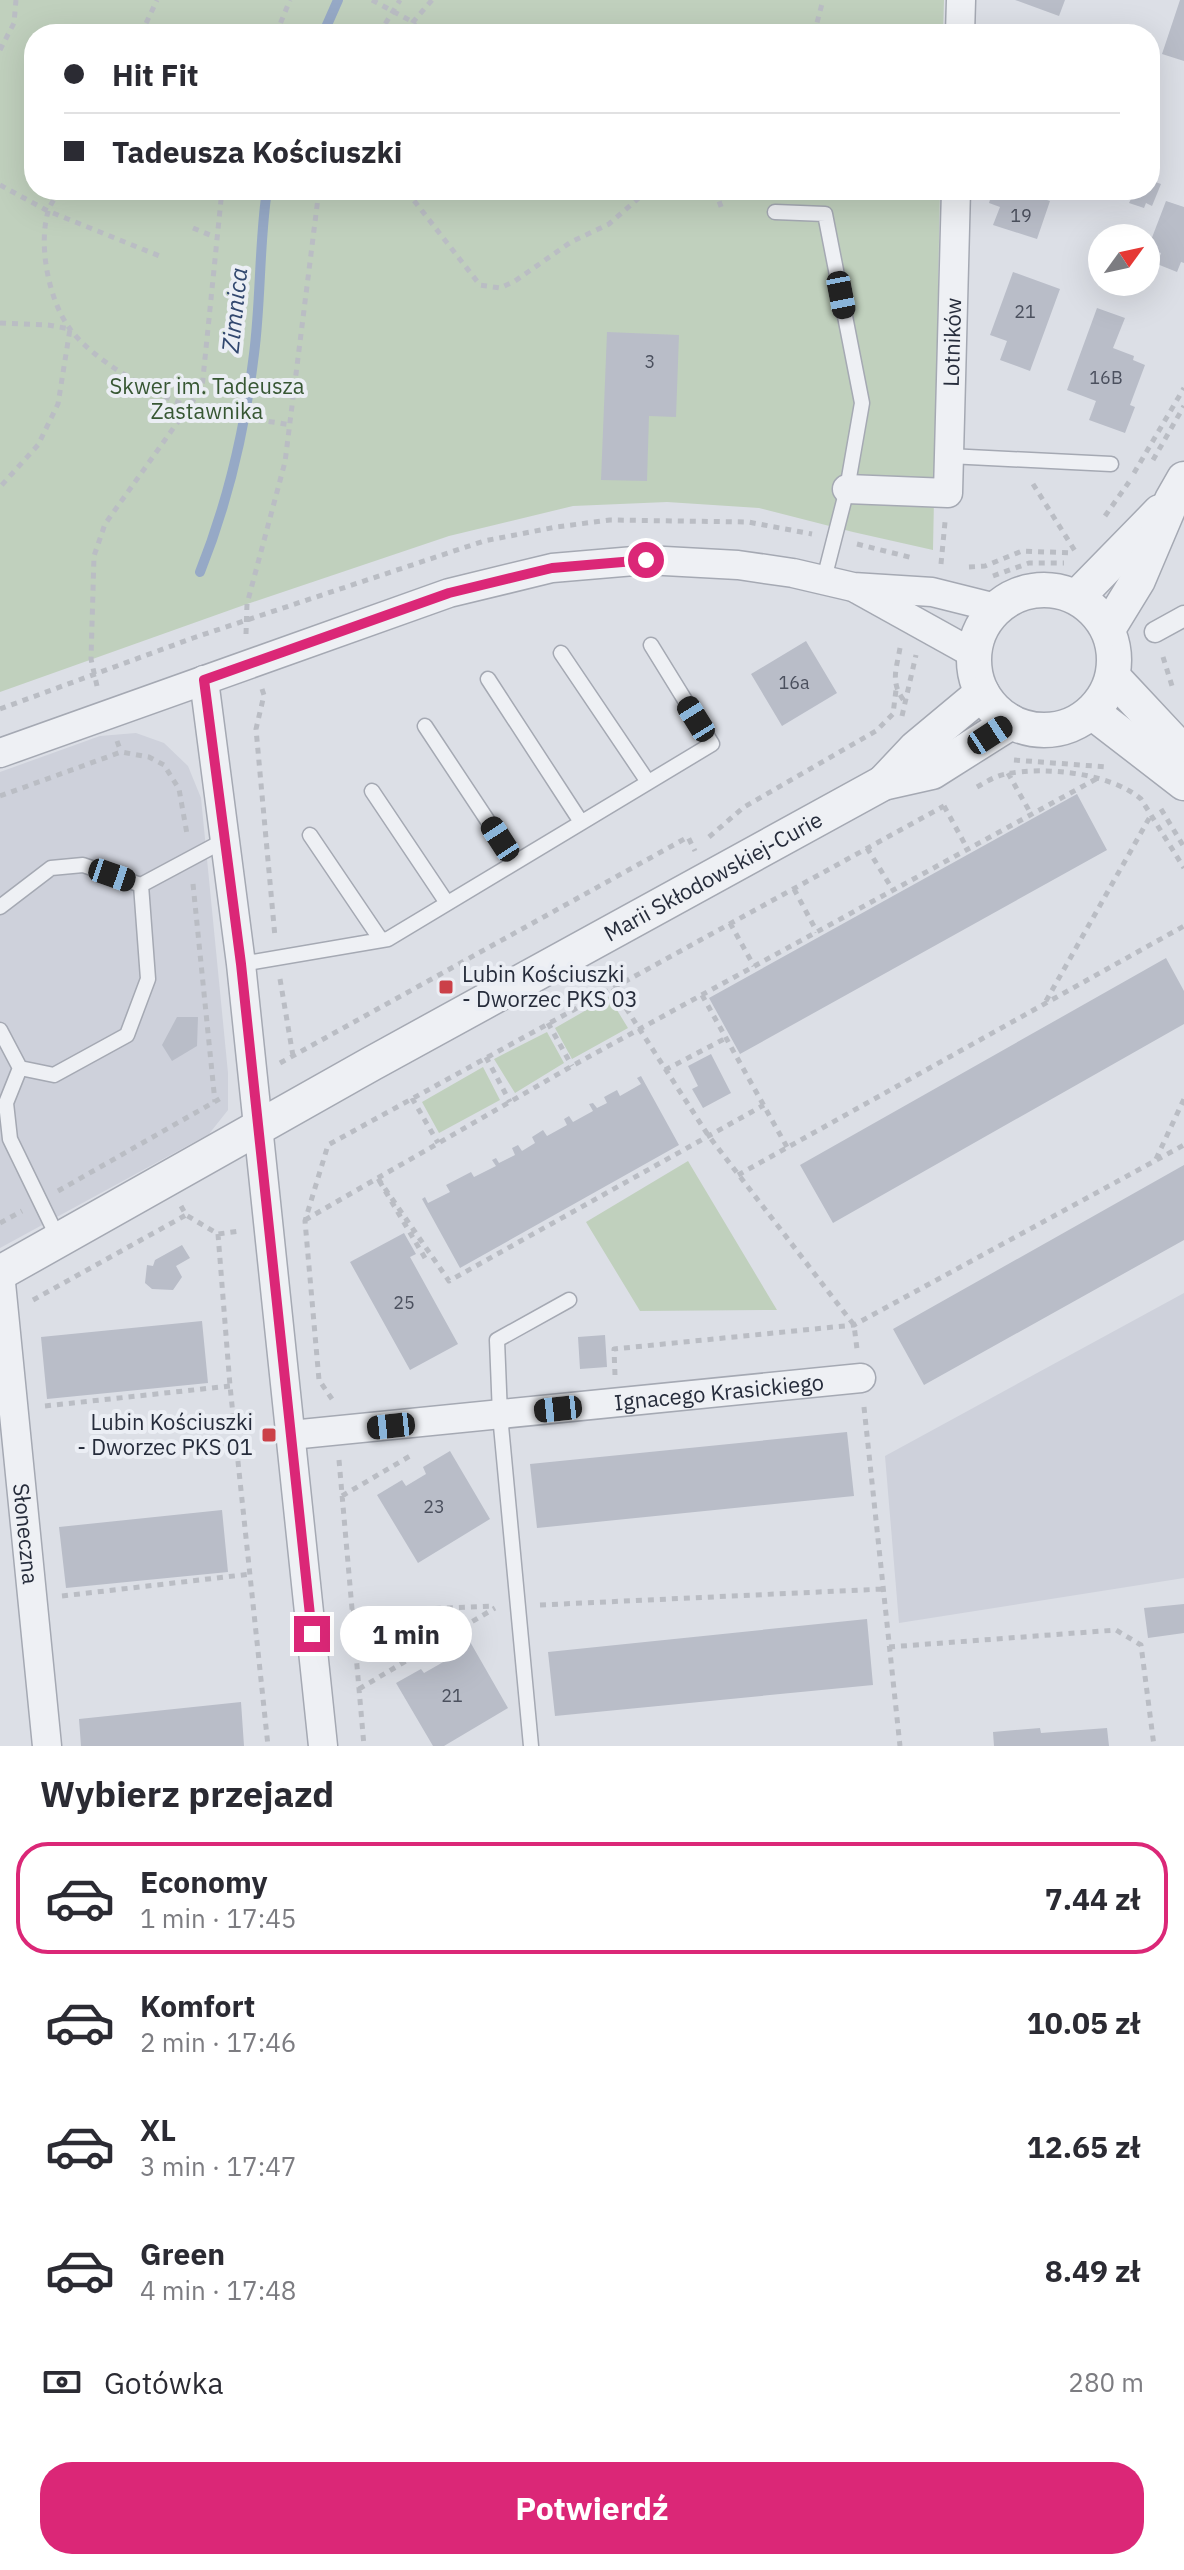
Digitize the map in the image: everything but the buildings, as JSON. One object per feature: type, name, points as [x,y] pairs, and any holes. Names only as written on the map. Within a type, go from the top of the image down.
[{"type":"street","points":[[960,24],[961,0]]},
{"type":"street","name":"Lotników","points":[[948,493],[956,200]]},
{"type":"street","points":[[847,489],[948,493]]},
{"type":"street","points":[[1077,597],[1178,490]]},
{"type":"street","points":[[1108,629],[1138,580],[1178,490]]},
{"type":"street","points":[[0,753],[449,593],[552,568],[646,560],[738,565],[824,579],[853,587],[989,594],[1049,590],[1077,597],[1095,611],[1108,629],[1114,652],[1113,677],[1105,696],[1092,712],[1067,727],[1038,731],[1011,722],[994,710],[982,693],[975,674],[974,654],[989,594]]},
{"type":"street","points":[[853,587],[974,654]]},
{"type":"street","points":[[1155,632],[1184,616]]},
{"type":"street","points":[[1113,677],[1184,753]]},
{"type":"street","points":[[204,680],[241,964],[323,1746]]},
{"type":"street","name":"Marii Skłodowskiej-Curie","points":[[883,783],[916,748],[982,693]]},
{"type":"street","points":[[1092,712],[1171,793]]},
{"type":"street","name":"Marii Skłodowskiej-Curie","points":[[0,1273],[883,783],[932,772],[1011,722]]},
{"type":"street","name":"Słoneczna","points":[[0,1273],[47,1746]]},
{"type":"street","name":"Ignacego Krasickiego","points":[[291,1435],[861,1378]]},
{"type":"lane","points":[[775,212],[825,214],[862,403],[847,489],[824,579]]},
{"type":"lane","points":[[949,456],[1111,464]]},
{"type":"lane","points":[[241,964],[388,939],[712,744],[651,645]]},
{"type":"lane","points":[[561,653],[648,782]]},
{"type":"lane","points":[[488,679],[581,822]]},
{"type":"lane","points":[[425,726],[515,862]]},
{"type":"lane","points":[[372,791],[447,903]]},
{"type":"lane","points":[[310,835],[381,940]]},
{"type":"lane","points":[[0,907],[51,868],[83,865],[141,885],[225,840]]},
{"type":"lane","points":[[20,1068],[54,1075],[127,1035],[148,979],[141,885]]},
{"type":"lane","points":[[0,1030],[20,1068],[6,1103],[10,1139],[59,1240]]},
{"type":"lane","points":[[531,1746],[500,1415],[497,1340],[569,1300]]},
{"type":"path","points":[[0,50],[14,23],[16,0]]},
{"type":"path","points":[[146,24],[157,0]]},
{"type":"path","points":[[280,24],[290,0]]},
{"type":"path","points":[[372,0],[413,22],[432,0]]},
{"type":"path","points":[[385,24],[400,0]]},
{"type":"path","points":[[817,24],[823,0]]},
{"type":"path","points":[[0,185],[24,198]]},
{"type":"path","points":[[28,200],[162,257]]},
{"type":"path","points":[[54,200],[48,211],[44,253],[51,290],[70,329],[134,382],[190,407],[291,425]]},
{"type":"path","points":[[96,686],[91,659],[94,556],[105,524],[202,388],[221,200]]},
{"type":"path","points":[[293,1056],[277,957],[256,729],[264,695],[246,634],[247,604],[285,462],[318,200]]},
{"type":"path","points":[[414,200],[480,285],[500,288],[571,242],[609,224],[637,200]]},
{"type":"path","points":[[719,200],[723,212]]},
{"type":"path","points":[[193,228],[217,238]]},
{"type":"path","points":[[0,323],[70,329]]},
{"type":"path","points":[[0,487],[38,445],[58,404],[70,329]]},
{"type":"path","points":[[1101,522],[1124,491],[1184,388]]},
{"type":"path","points":[[1147,470],[1184,406]]},
{"type":"path","points":[[1018,459],[1075,551]]},
{"type":"path","points":[[932,592],[941,565],[948,493]]},
{"type":"path","points":[[963,567],[985,566],[1022,551],[1066,554],[1085,542]]},
{"type":"path","points":[[989,594],[1029,563],[1071,564]]},
{"type":"path","points":[[941,565],[952,566]]},
{"type":"path","points":[[901,725],[922,627]]},
{"type":"path","points":[[680,855],[744,807],[876,731],[893,714],[896,690]]},
{"type":"path","points":[[0,796],[121,752],[149,757],[164,765],[179,789],[191,859],[215,1102],[0,1223]]},
{"type":"path","points":[[1006,761],[1118,770]]},
{"type":"path","points":[[975,788],[1008,773],[1035,771],[1099,777],[1133,792],[1152,814],[1184,868]]},
{"type":"path","points":[[1008,773],[1031,814]]},
{"type":"path","points":[[305,1221],[572,1066],[1099,777]]},
{"type":"path","points":[[1171,793],[1184,847]]},
{"type":"path","points":[[364,1746],[335,1403],[319,1380],[305,1221],[328,1145],[952,801]]},
{"type":"path","points":[[944,806],[967,848]]},
{"type":"path","points":[[1045,1003],[1152,814]]},
{"type":"path","points":[[252,1080],[688,837],[698,856]]},
{"type":"path","points":[[867,848],[893,890]]},
{"type":"path","points":[[794,889],[817,932]]},
{"type":"path","points":[[730,923],[754,966]]},
{"type":"path","points":[[738,1175],[1184,926]]},
{"type":"path","points":[[613,988],[708,1135],[854,1325],[900,1746]]},
{"type":"path","points":[[702,995],[787,1147]]},
{"type":"path","points":[[548,1023],[572,1066]]},
{"type":"path","points":[[665,1070],[726,1038]]},
{"type":"path","points":[[486,1057],[510,1103]]},
{"type":"path","points":[[412,1098],[438,1143]]},
{"type":"path","points":[[1156,1160],[1184,1099]]},
{"type":"path","points":[[377,1177],[449,1281],[764,1105]]},
{"type":"path","points":[[616,1403],[614,1349],[854,1325],[1184,1145]]},
{"type":"path","points":[[377,1177],[425,1258]]},
{"type":"path","points":[[5,1315],[186,1215],[218,1234],[230,1386],[268,1746]]},
{"type":"path","points":[[37,1407],[230,1386]]},
{"type":"path","points":[[342,1496],[421,1449]]},
{"type":"path","points":[[57,1597],[251,1574]]},
{"type":"path","points":[[517,1606],[883,1589]]},
{"type":"path","points":[[351,1612],[498,1606],[359,1689]]},
{"type":"path","points":[[389,1610],[417,1654]]},
{"type":"path","points":[[889,1647],[1116,1630],[1141,1645],[1154,1746]]},
{"type":"shaded area","points":[[136,733],[164,743],[188,766],[201,798],[228,1073],[228,1110],[209,1134],[0,1248],[0,772],[100,736]]},
{"type":"shaded area","points":[[1184,1293],[1184,1578],[899,1623],[885,1456]]},
{"type":"green space","name":"Skwer im. Tadeusza Zastawnika","points":[[0,0],[944,0],[943,24],[24,24],[24,200],[940,200],[933,550],[759,508],[667,502],[573,506],[449,536],[0,692]]},
{"type":"green space","points":[[609,997],[628,1028],[572,1059],[555,1028]]},
{"type":"green space","points":[[547,1032],[564,1063],[515,1093],[494,1059]]},
{"type":"green space","points":[[483,1067],[500,1100],[439,1133],[422,1102]]},
{"type":"green space","points":[[688,1161],[777,1310],[640,1311],[586,1222]]},
{"type":"waterway","name":"Zimnica","points":[[327,24],[338,0]]},
{"type":"waterway","name":"Zimnica","points":[[200,572],[227,492],[246,410],[256,334],[266,200]]},
{"type":"place","name":"Lubin Kościuszki - Dworzec PKS 03","points":[[446,987]]},
{"type":"place","name":"Lubin Kościuszki - Dworzec PKS 01","points":[[269,1435]]},
{"type":"route","points":[[312,1634],[241,964],[204,680],[449,593],[552,568],[646,560]]}]
